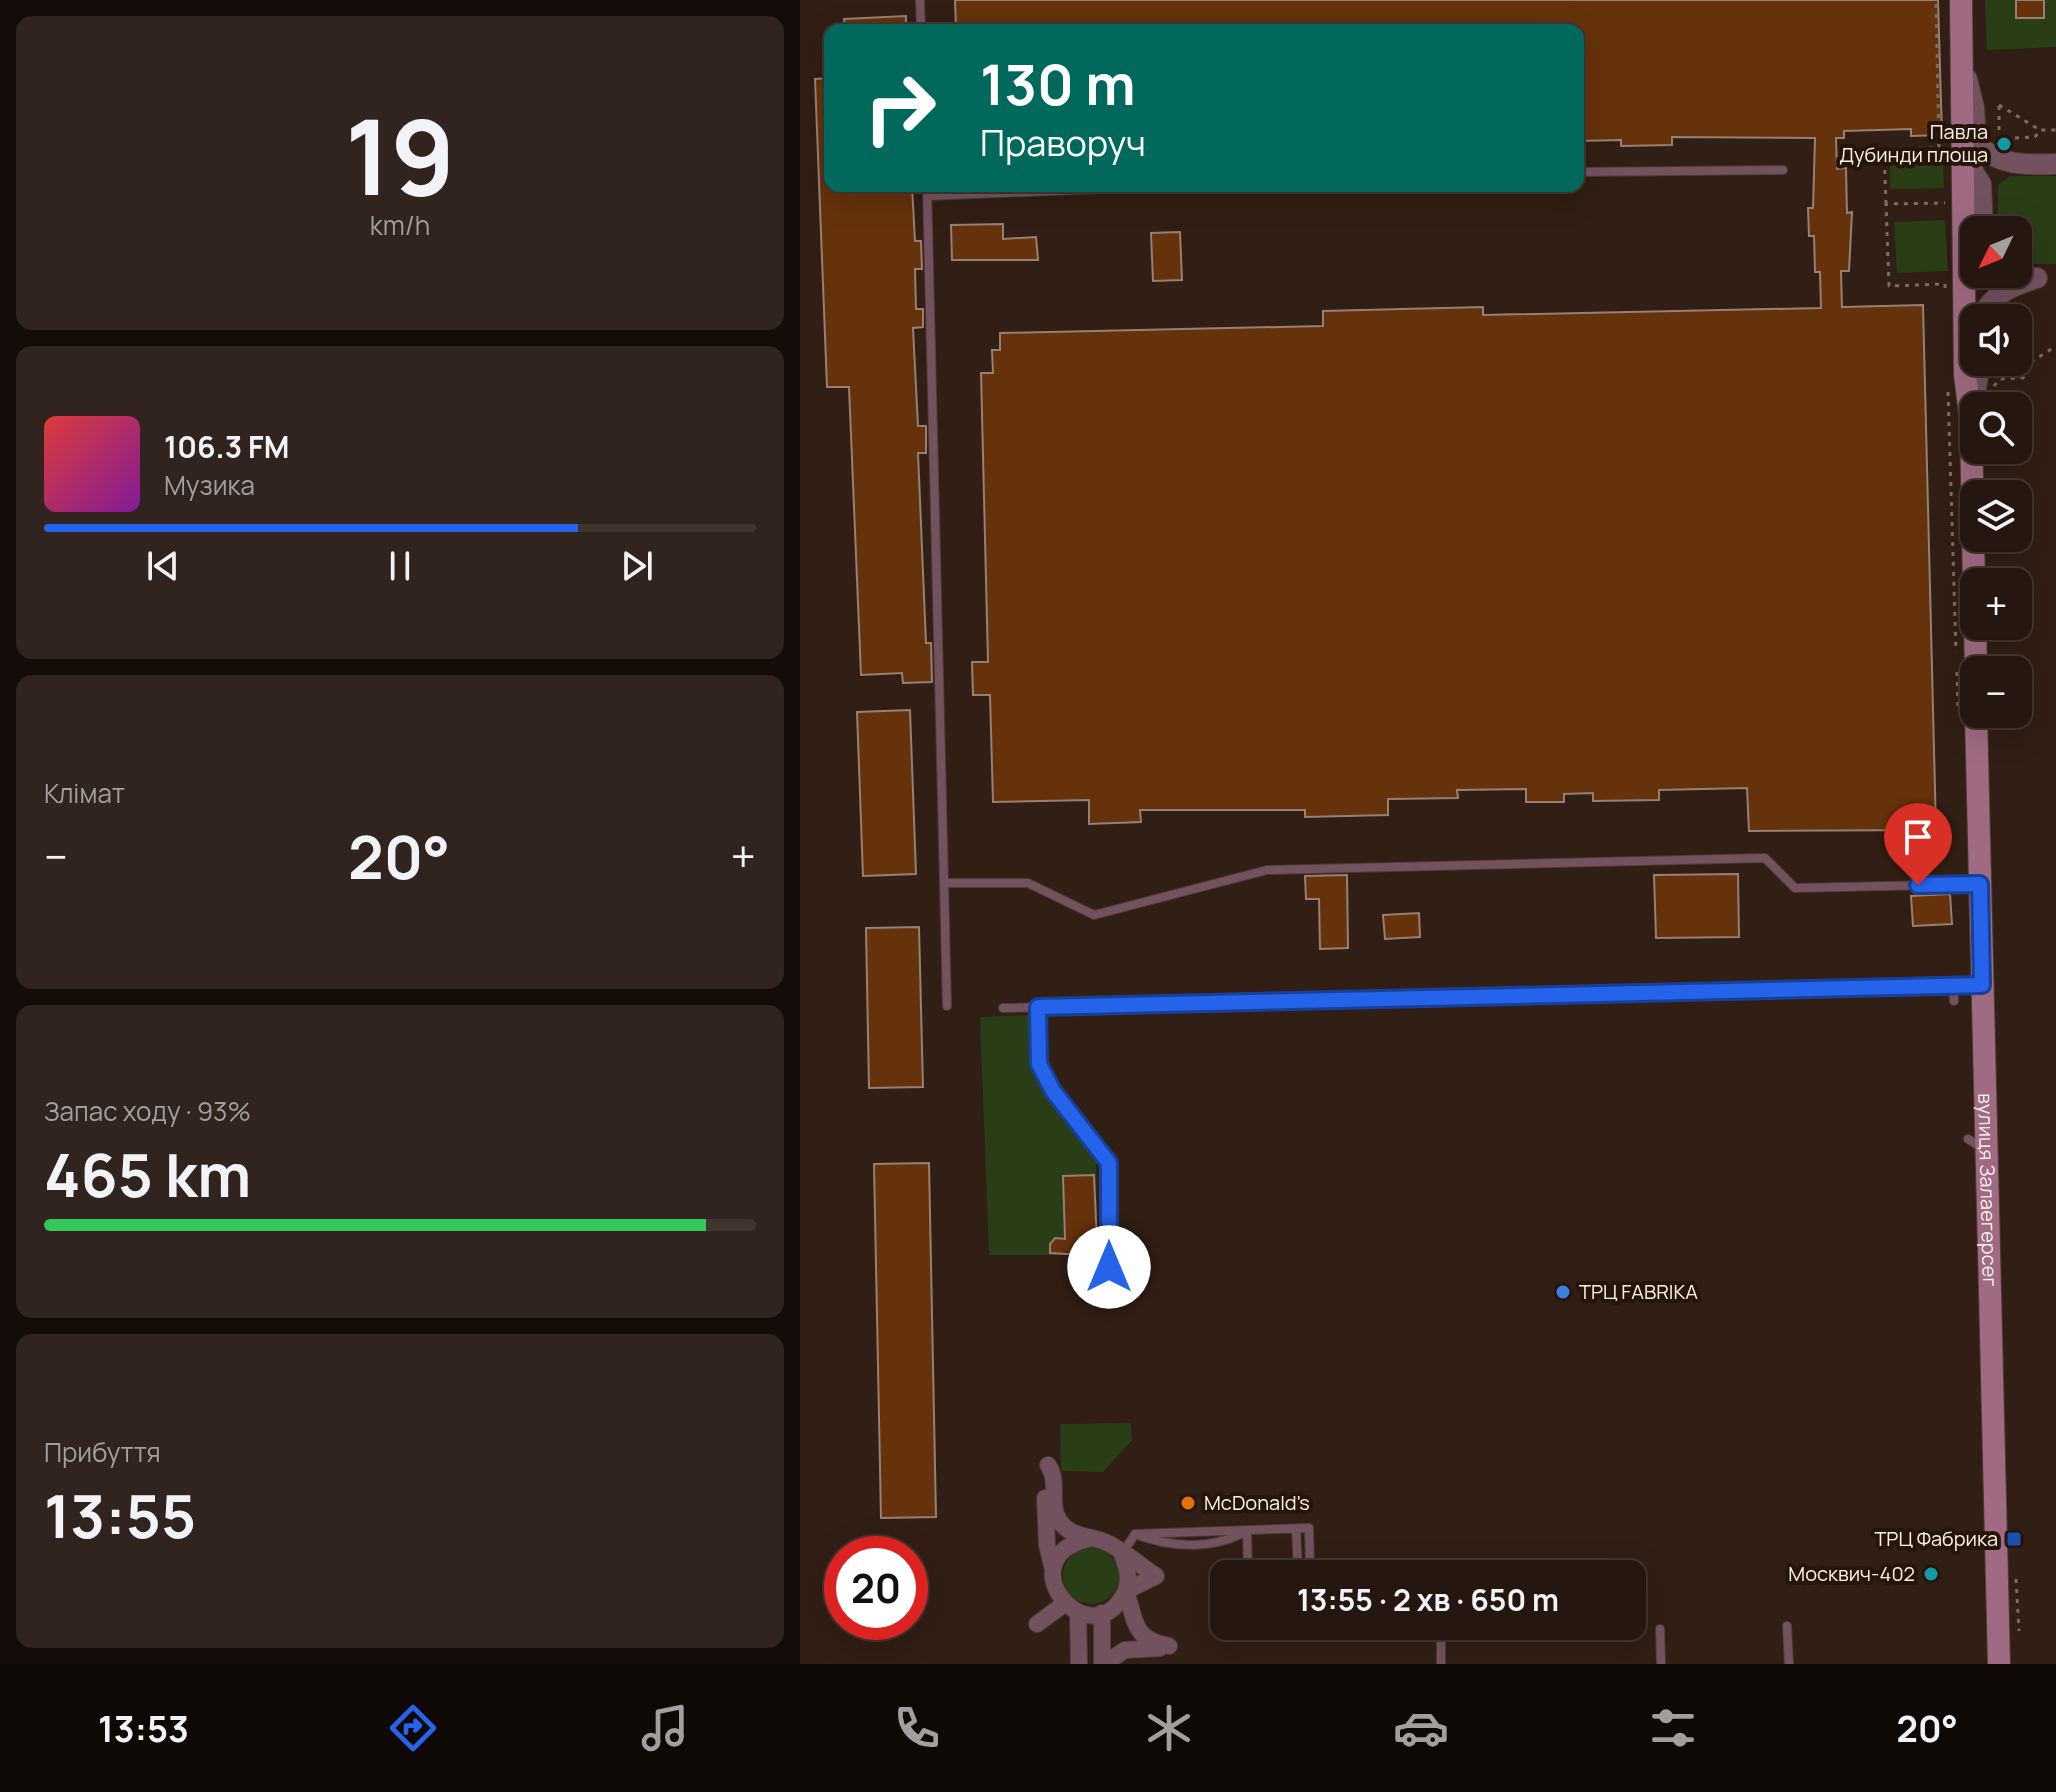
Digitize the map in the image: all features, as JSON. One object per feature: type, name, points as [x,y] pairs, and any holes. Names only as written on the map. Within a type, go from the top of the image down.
[{"type":"main road","points":[[1961,0],[1964,64],[1960,105],[1962,154],[1954,205],[1967,392]]},
{"type":"main road","points":[[1972,464],[1974,568]]},
{"type":"main road","name":"вулиця Залаегерсег","points":[[1968,728],[1980,884],[1999,1664]]},
{"type":"street","points":[[1964,64],[1974,108],[1976,144],[1994,160],[2019,165],[2056,164]]},
{"type":"street","points":[[1962,154],[1981,184],[1982,216]]},
{"type":"street","points":[[1954,205],[1996,171],[2019,165]]},
{"type":"street","points":[[1988,304],[2009,287],[2046,278]]},
{"type":"street","points":[[1079,1664],[1071,1608],[1049,1581],[1044,1473],[1048,1465],[1054,1473],[1058,1520],[1068,1530],[1088,1539],[1101,1540],[1156,1576],[1126,1591]]},
{"type":"street","points":[[1049,1581],[1065,1549],[1088,1539]]},
{"type":"street","points":[[1037,1624],[1071,1608],[1102,1613],[1119,1602],[1129,1579],[1122,1555]]},
{"type":"street","points":[[1103,1664],[1125,1650],[1149,1651],[1169,1646],[1148,1642],[1140,1635],[1126,1591]]},
{"type":"street","points":[[1102,1613],[1103,1664]]},
{"type":"lane","points":[[920,0],[921,24]]},
{"type":"lane","points":[[1584,172],[1783,170]]},
{"type":"lane","points":[[927,192],[947,1006]]},
{"type":"lane","points":[[944,883],[1028,883],[1094,915],[1267,870],[1765,858],[1795,888],[1980,884]]},
{"type":"lane","points":[[1953,985],[1954,1001]]},
{"type":"lane","points":[[1003,1008],[1982,985]]},
{"type":"lane","points":[[1038,1007],[1039,1064],[1053,1091],[1109,1163],[1109,1267]]},
{"type":"lane","points":[[1968,1139],[1988,1151]]},
{"type":"lane","points":[[1122,1555],[1135,1534],[1160,1544],[1222,1543],[1247,1531],[1309,1528],[1310,1560]]},
{"type":"lane","points":[[1296,1529],[1298,1560]]},
{"type":"lane","points":[[1247,1531],[1248,1560]]},
{"type":"lane","points":[[1787,1626],[1789,1664]]},
{"type":"lane","points":[[1660,1629],[1661,1664]]},
{"type":"lane","points":[[1441,1640],[1441,1664]]},
{"type":"path","points":[[1936,0],[1939,148],[1884,149],[1889,286],[1945,284],[1945,300]]},
{"type":"path","points":[[1999,130],[1999,105],[2040,130],[2056,130]]},
{"type":"path","points":[[2015,138],[2035,137],[2040,130]]},
{"type":"path","points":[[1886,204],[1954,205]]},
{"type":"path","points":[[1989,392],[2000,379],[2023,378],[2031,362],[2056,346]]},
{"type":"path","points":[[1947,378],[1964,656]]},
{"type":"path","points":[[2016,1570],[2019,1631]]},
{"type":"green space","points":[[1985,0],[2056,0],[2056,47],[1987,50]]},
{"type":"green space","points":[[1943,160],[1944,188],[1890,189],[1890,161]]},
{"type":"green space","points":[[2010,176],[2056,176],[2056,264],[2032,264],[2032,216],[1998,216],[1998,185]]},
{"type":"green space","points":[[1945,220],[1948,271],[1897,273],[1894,222]]},
{"type":"green space","points":[[1032,1015],[1032,1066],[1047,1099],[1096,1160],[1097,1244],[1084,1255],[989,1255],[980,1017]]},
{"type":"green space","points":[[1131,1423],[1132,1440],[1103,1472],[1061,1471],[1060,1424]]},
{"type":"green space","points":[[1091,1548],[1111,1556],[1119,1576],[1111,1596],[1091,1604],[1071,1596],[1063,1576],[1071,1556]]},
{"type":"building","points":[[955,0],[1938,0],[1942,135],[1911,136],[1911,129],[1844,131],[1844,138],[1836,138],[1837,169],[1846,168],[1847,213],[1852,212],[1849,271],[1841,271],[1842,307],[1923,305],[1936,830],[1749,831],[1747,788],[1659,790],[1659,800],[1593,801],[1593,793],[1564,794],[1564,802],[1526,802],[1526,789],[1457,790],[1458,798],[1388,799],[1388,815],[1305,817],[1305,810],[1140,810],[1141,822],[1089,824],[1089,800],[993,802],[990,695],[973,695],[972,662],[988,662],[981,373],[993,373],[992,350],[1000,350],[1000,333],[1323,326],[1323,311],[1483,307],[1483,315],[1821,308],[1820,272],[1815,272],[1814,236],[1809,236],[1808,208],[1813,208],[1815,138],[1672,137],[1672,145],[1621,146],[1621,140],[1584,141],[1584,24],[956,24]]},
{"type":"building","points":[[2016,0],[2044,0],[2044,18],[2016,18]]},
{"type":"building","points":[[906,16],[906,24],[844,24],[844,19]]},
{"type":"building","points":[[824,78],[824,192],[912,192],[915,241],[921,241],[922,269],[915,269],[916,309],[923,309],[923,327],[913,328],[918,426],[926,426],[926,453],[918,453],[926,643],[931,643],[932,682],[903,683],[902,673],[861,675],[849,387],[827,387],[815,79]]},
{"type":"building","points":[[1003,224],[1003,239],[1036,237],[1038,260],[952,260],[951,225]]},
{"type":"building","points":[[1180,232],[1182,280],[1153,281],[1151,233]]},
{"type":"building","points":[[910,710],[916,874],[863,876],[857,712]]},
{"type":"building","points":[[1738,874],[1739,937],[1656,938],[1654,875]]},
{"type":"building","points":[[1347,875],[1348,948],[1320,949],[1319,899],[1306,899],[1305,876]]},
{"type":"building","points":[[1950,894],[1952,924],[1913,926],[1911,896]]},
{"type":"building","points":[[1419,913],[1420,937],[1385,939],[1383,915]]},
{"type":"building","points":[[919,927],[923,1087],[869,1088],[866,928]]},
{"type":"building","points":[[929,1163],[936,1517],[881,1518],[874,1164]]},
{"type":"building","points":[[1094,1175],[1097,1244],[1084,1255],[1050,1253],[1050,1244],[1055,1238],[1065,1239],[1063,1176]]},
{"type":"place","name":"Павла Дубинди площа","points":[[2004,144]]},
{"type":"place","name":"ТРЦ FABRIKA","points":[[1563,1292]]},
{"type":"place","name":"McDonald's","points":[[1188,1503]]},
{"type":"place","name":"ТРЦ Фабрика","points":[[2014,1539]]},
{"type":"place","name":"Москвич-402","points":[[1931,1574]]},
{"type":"route","points":[[1109,1267],[1109,1163],[1053,1091],[1039,1064],[1038,1007],[1982,985],[1980,884],[1918,885]]}]
